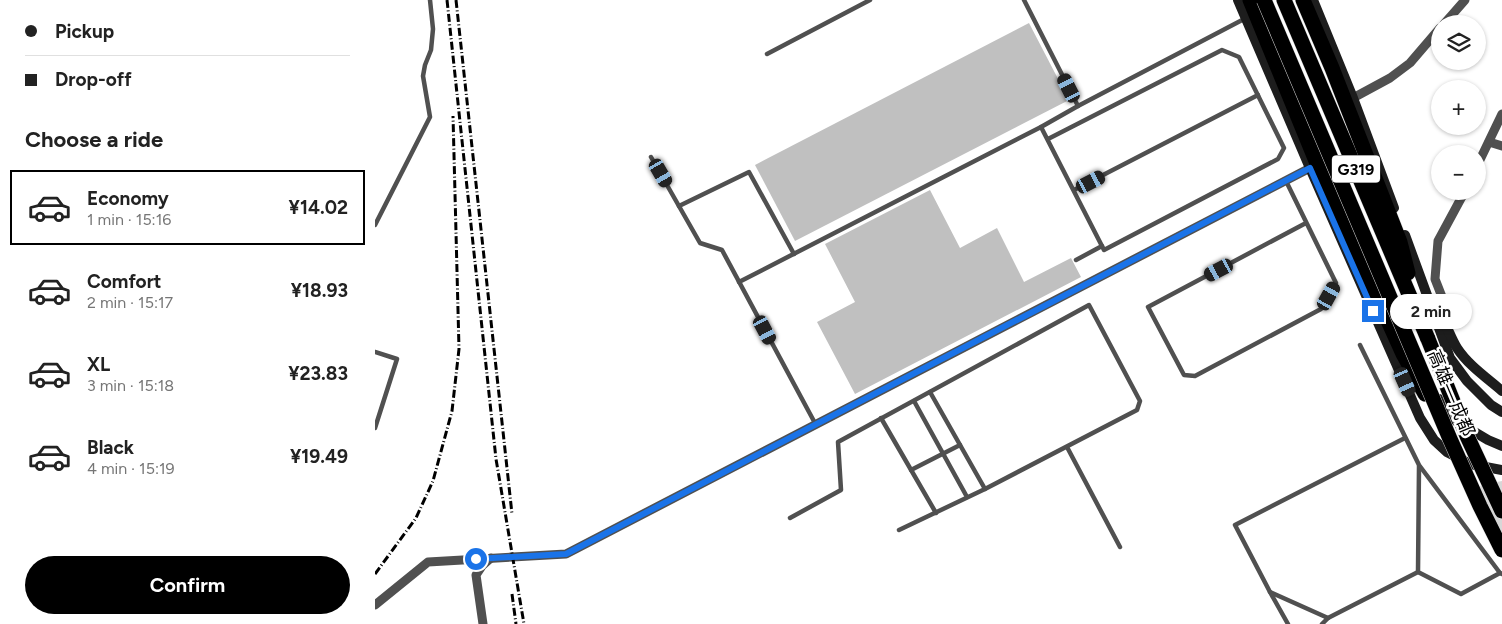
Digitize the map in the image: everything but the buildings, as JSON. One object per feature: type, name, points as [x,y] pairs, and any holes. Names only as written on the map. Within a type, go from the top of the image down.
[{"type":"highway","points":[[1250,0],[1318,166],[1403,354],[1449,438]]},
{"type":"highway","name":"高雄—成都","points":[[1264,0],[1449,438],[1502,550]]},
{"type":"highway","name":"高雄—成都","points":[[1284,0],[1428,339],[1467,436],[1502,511]]},
{"type":"highway","points":[[1303,0],[1332,68],[1400,242],[1428,339]]},
{"type":"main road","points":[[1238,0],[1420,418],[1433,440],[1447,452],[1470,464],[1502,470]]},
{"type":"main road","points":[[1259,0],[1407,346],[1443,407],[1456,422],[1502,446]]},
{"type":"main road","points":[[1313,0],[1353,98],[1450,358],[1467,381],[1491,405],[1502,412]]},
{"type":"main road","points":[[1431,305],[1442,318],[1457,348],[1502,391]]},
{"type":"street","points":[[1452,15],[1465,0]]},
{"type":"street","points":[[1353,98],[1390,78],[1410,63],[1431,38]]},
{"type":"street","points":[[1486,148],[1502,114]]},
{"type":"street","points":[[1489,142],[1502,146]]},
{"type":"street","points":[[375,605],[428,562],[566,554],[1310,168]]},
{"type":"street","points":[[1431,305],[1444,302],[1435,279],[1438,241],[1460,200]]},
{"type":"street","points":[[483,624],[476,575],[482,566],[492,558]]},
{"type":"lane","points":[[375,225],[430,117],[423,76],[432,43],[433,29],[430,0]]},
{"type":"lane","points":[[767,54],[870,0]]},
{"type":"lane","points":[[1024,0],[1078,106]]},
{"type":"lane","points":[[739,282],[1041,127],[1246,18]]},
{"type":"lane","points":[[1041,127],[1104,250],[1278,158],[1284,148],[1239,57],[1222,50],[1048,139]]},
{"type":"lane","points":[[1074,190],[1258,96]]},
{"type":"lane","points":[[651,157],[700,243],[722,250],[816,425]]},
{"type":"lane","points":[[679,206],[749,172],[794,254]]},
{"type":"lane","points":[[1286,181],[1336,283],[1321,310],[1195,376],[1184,376],[1148,307],[1306,223]]},
{"type":"lane","points":[[1076,260],[1102,246]]},
{"type":"lane","points":[[790,518],[841,490],[838,442],[1089,305],[1140,401],[1137,410],[985,489],[899,530]]},
{"type":"lane","points":[[1360,345],[1419,465],[1501,574],[1461,594],[1418,572]]},
{"type":"lane","points":[[375,352],[397,359],[375,428]]},
{"type":"lane","points":[[930,392],[985,489]]},
{"type":"lane","points":[[914,400],[967,498]]},
{"type":"lane","points":[[881,418],[936,512]]},
{"type":"lane","points":[[1288,624],[1235,525],[1405,438]]},
{"type":"lane","points":[[911,470],[960,445]]},
{"type":"lane","points":[[1067,447],[1121,547]]},
{"type":"lane","points":[[1418,572],[1419,465]]},
{"type":"lane","points":[[1322,624],[1328,618],[1418,572]]},
{"type":"lane","points":[[1270,592],[1328,618]]},
{"type":"shaded area","points":[[1502,481],[1502,543],[1473,502],[1481,485]]},
{"type":"railway","points":[[447,0],[496,459],[524,624]]},
{"type":"railway","points":[[456,0],[512,514]]},
{"type":"railway","points":[[375,574],[416,518],[433,481],[452,411],[459,349],[453,116]]},
{"type":"railway","points":[[512,594],[516,624]]},
{"type":"route","points":[[476,559],[566,554],[1310,168],[1373,311]]}]
